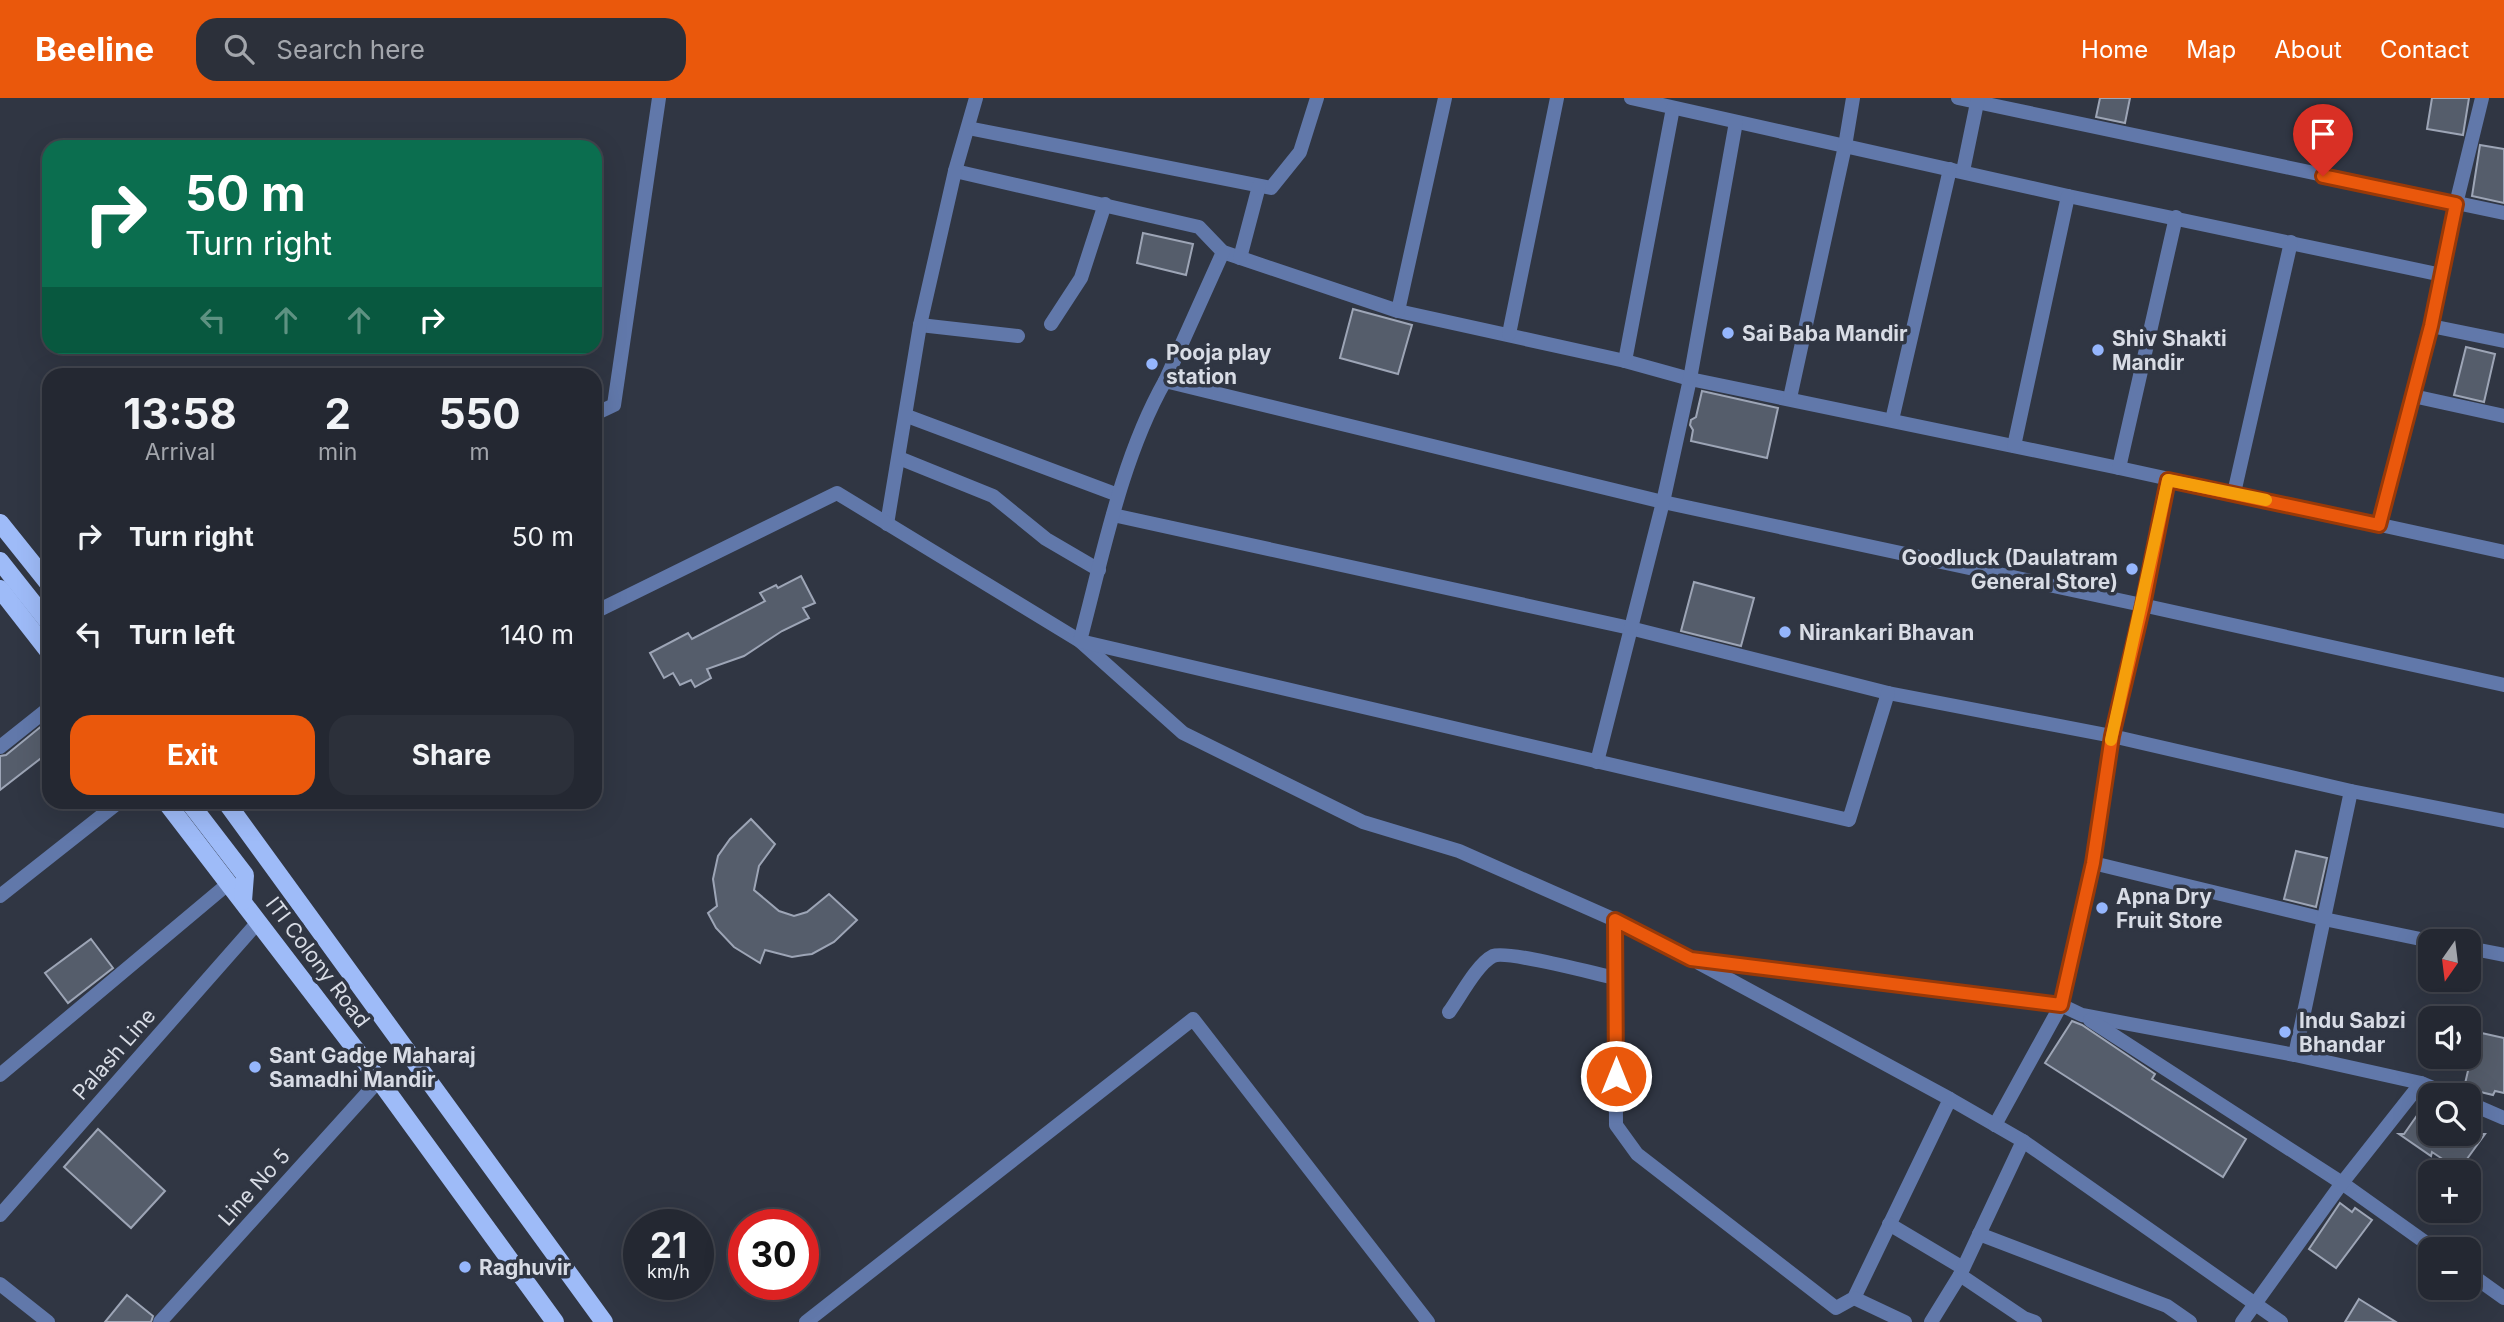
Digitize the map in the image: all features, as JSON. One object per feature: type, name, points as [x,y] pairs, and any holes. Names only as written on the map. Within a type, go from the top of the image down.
[{"type":"main road","points":[[0,523],[42,575]]},
{"type":"main road","points":[[0,561],[42,614]]},
{"type":"main road","points":[[0,589],[42,643]]},
{"type":"main road","name":"ITI Colony Road","points":[[171,809],[379,1080],[555,1322]]},
{"type":"main road","points":[[195,809],[245,875],[243,901]]},
{"type":"main road","points":[[231,809],[604,1322]]},
{"type":"street","points":[[602,411],[614,405],[660,98]]},
{"type":"street","points":[[887,524],[920,325],[955,171],[976,98]]},
{"type":"street","points":[[968,128],[1271,188],[1300,152],[1317,98]]},
{"type":"street","points":[[1398,311],[1445,98]]},
{"type":"street","points":[[1509,334],[1557,98]]},
{"type":"street","points":[[1631,98],[2068,196],[2442,275]]},
{"type":"street","points":[[1790,398],[1853,98]]},
{"type":"street","points":[[1958,98],[1978,100],[2504,213]]},
{"type":"street","points":[[2379,525],[2431,326],[2456,204],[2482,98]]},
{"type":"street","points":[[1892,420],[1956,170],[1978,100]]},
{"type":"street","points":[[1625,361],[1673,108]]},
{"type":"street","points":[[1597,762],[1663,502],[1690,379],[1736,122]]},
{"type":"street","points":[[955,171],[1199,227],[1223,252],[1398,311],[1625,361],[1690,379],[1790,398],[2504,552]]},
{"type":"street","points":[[1240,258],[1259,186]]},
{"type":"street","points":[[2014,446],[2068,196]]},
{"type":"street","points":[[1051,324],[1081,278],[1105,204]]},
{"type":"street","points":[[2119,468],[2176,217]]},
{"type":"street","points":[[2234,493],[2291,242]]},
{"type":"street","points":[[1080,641],[1118,495],[1153,402],[1223,252]]},
{"type":"street","points":[[920,325],[1018,336]]},
{"type":"street","points":[[2431,326],[2504,341]]},
{"type":"street","points":[[1164,381],[1663,502],[2504,685]]},
{"type":"street","points":[[2413,396],[2504,416]]},
{"type":"street","points":[[907,416],[1118,495]]},
{"type":"street","points":[[899,458],[993,496],[1046,539],[1099,570]]},
{"type":"street","points":[[1995,1125],[2061,1005],[2093,863],[2112,736],[2143,605],[2168,480]]},
{"type":"street","points":[[602,609],[836,492],[1080,641],[1183,733],[1363,822],[1460,851],[1615,920],[1691,959],[1950,1099],[2023,1142],[2281,1322]]},
{"type":"street","points":[[1113,515],[1630,628],[1888,693],[2112,736],[2351,791],[2504,821]]},
{"type":"street","points":[[1080,641],[1849,820],[1888,693]]},
{"type":"street","points":[[0,747],[42,714]]},
{"type":"street","points":[[2295,1055],[2351,791]]},
{"type":"street","points":[[0,896],[110,809]]},
{"type":"street","points":[[2093,863],[2323,919],[2418,939]]},
{"type":"street","points":[[0,1075],[229,883]]},
{"type":"street","points":[[1615,920],[1616,1125],[1637,1154],[1836,1308],[1854,1298],[1950,1099]]},
{"type":"street","name":"Palash Line","points":[[0,1215],[259,921]]},
{"type":"street","points":[[2482,951],[2504,956]]},
{"type":"street","points":[[1450,1012],[1484,963],[1494,956],[1513,956],[1616,978]]},
{"type":"street","points":[[1691,959],[2061,1005],[2082,1015],[2342,1183],[2418,1237]]},
{"type":"street","points":[[2082,1015],[2295,1055],[2421,1083]]},
{"type":"street","points":[[806,1322],[1193,1019],[1428,1322]]},
{"type":"street","name":"Line No 5","points":[[160,1322],[379,1080]]},
{"type":"street","points":[[2242,1322],[2342,1183],[2418,1087]]},
{"type":"street","points":[[2481,1108],[2504,1118]]},
{"type":"street","points":[[1931,1322],[1961,1272],[2023,1142]]},
{"type":"street","points":[[1889,1224],[2024,1318],[2035,1322]]},
{"type":"street","points":[[1979,1234],[2167,1306],[2190,1322]]},
{"type":"street","points":[[2481,1282],[2504,1298]]},
{"type":"street","points":[[0,1284],[48,1322]]},
{"type":"street","points":[[1854,1298],[1905,1322]]},
{"type":"building","points":[[2100,98],[2130,98],[2125,123],[2096,117]]},
{"type":"building","points":[[2432,98],[2469,98],[2463,135],[2427,129]]},
{"type":"building","points":[[2480,145],[2504,149],[2504,203],[2472,196]]},
{"type":"building","points":[[1143,233],[1193,244],[1186,275],[1137,263]]},
{"type":"building","points":[[1353,309],[1412,325],[1398,374],[1340,358]]},
{"type":"building","points":[[2466,347],[2495,354],[2484,402],[2454,395]]},
{"type":"building","points":[[1702,391],[1778,408],[1767,458],[1691,441],[1691,420],[1696,417]]},
{"type":"building","points":[[801,576],[815,603],[803,608],[809,618],[782,631],[744,656],[707,669],[711,678],[695,687],[691,680],[680,685],[673,673],[664,678],[650,653],[688,633],[692,639],[765,601],[760,593],[776,585],[778,588]]},
{"type":"building","points":[[1694,582],[1754,598],[1741,646],[1681,631]]},
{"type":"building","points":[[42,726],[42,757],[0,790],[0,756],[6,755]]},
{"type":"building","points":[[751,819],[775,844],[759,866],[754,890],[779,911],[794,916],[807,912],[829,894],[857,920],[834,942],[812,954],[792,957],[765,950],[760,963],[734,947],[716,928],[708,913],[717,906],[713,879],[718,856],[730,839]]},
{"type":"building","points":[[2296,851],[2327,858],[2316,907],[2284,899]]},
{"type":"building","points":[[91,939],[113,968],[68,1003],[45,973]]},
{"type":"building","points":[[2072,1021],[2155,1074],[2152,1079],[2246,1139],[2223,1177],[2045,1063]]},
{"type":"building","points":[[2481,1033],[2504,1038],[2504,1093],[2495,1091],[2493,1095],[2481,1092],[2481,1083],[2465,1083],[2468,1069],[2481,1069]]},
{"type":"building","points":[[2418,1114],[2418,1146],[2476,1146],[2466,1160],[2444,1160],[2432,1152],[2431,1156],[2399,1134],[2404,1134]]},
{"type":"building","points":[[98,1129],[165,1191],[131,1228],[64,1167]]},
{"type":"building","points":[[2340,1203],[2352,1212],[2355,1208],[2372,1220],[2336,1268],[2309,1249]]},
{"type":"building","points":[[127,1295],[153,1316],[151,1322],[105,1322]]},
{"type":"building","points":[[2359,1299],[2396,1322],[2345,1322]]},
{"type":"slow traffic","points":[[2111,740],[2143,605],[2168,480],[2266,500]]},
{"type":"place","name":"Sai Baba Mandir","points":[[1728,333]]},
{"type":"place","name":"Shiv Shakti Mandir","points":[[2098,350]]},
{"type":"place","name":"Pooja play station","points":[[1152,364]]},
{"type":"place","name":"Goodluck (Daulatram General Store)","points":[[2132,569]]},
{"type":"place","name":"Nirankari Bhavan","points":[[1785,632]]},
{"type":"place","name":"Apna Dry Fruit Store","points":[[2102,908]]},
{"type":"place","name":"Indu Sabzi Bhandar","points":[[2285,1032]]},
{"type":"place","name":"Sant Gadge Maharaj Samadhi Mandir","points":[[255,1067]]},
{"type":"place","name":"Raghuvir","points":[[465,1267]]},
{"type":"route","points":[[1616,1076],[1615,920],[1691,959],[2061,1005],[2093,863],[2112,736],[2143,605],[2168,480],[2379,525],[2431,326],[2456,204],[2323,176]]}]
